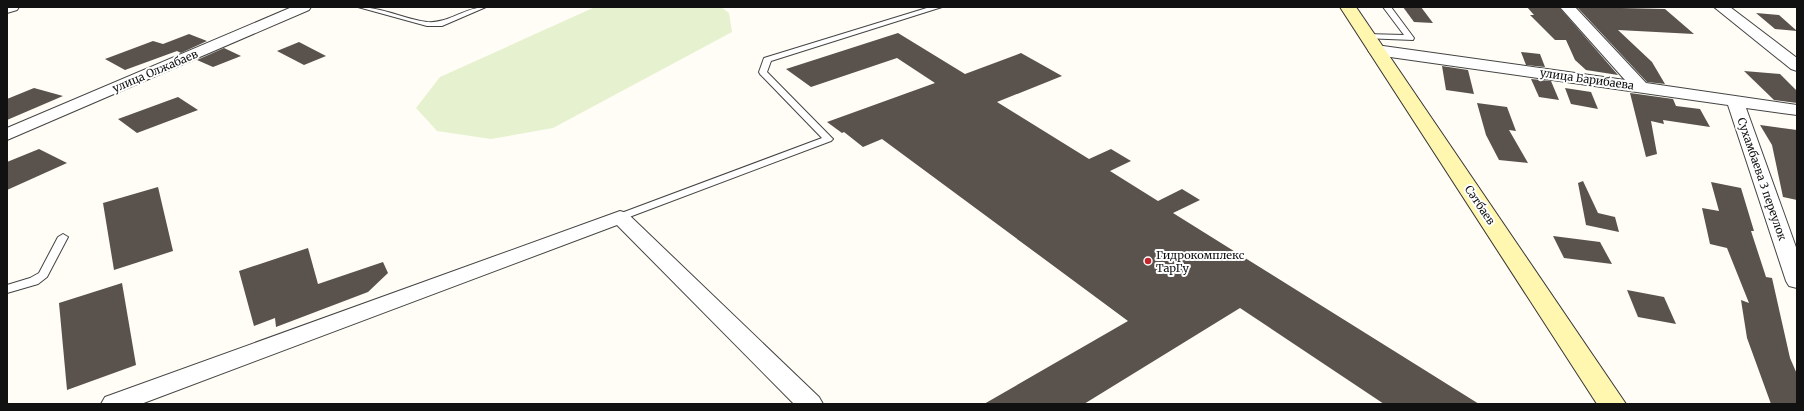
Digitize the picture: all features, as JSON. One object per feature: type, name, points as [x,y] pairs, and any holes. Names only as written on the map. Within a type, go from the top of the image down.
[{"type":"street","points":[[7,9],[12,7]]},
{"type":"street","name":"улица Олжабаев","points":[[7,135],[304,7]]},
{"type":"street","name":"Сәтбаев","points":[[1348,7],[1612,404]]},
{"type":"street","points":[[1567,7],[1640,87]]},
{"type":"street","points":[[1721,7],[1797,66]]},
{"type":"street","name":"улица Барибаева","points":[[1371,43],[1640,87],[1797,110]]},
{"type":"street","name":"Сухамбаева 3 переулок","points":[[1735,100],[1797,281]]},
{"type":"street","points":[[114,404],[620,217],[810,404]]},
{"type":"lane","points":[[362,7],[427,24],[437,25],[482,7]]},
{"type":"lane","points":[[620,217],[828,138],[764,72],[767,60],[938,7]]},
{"type":"lane","points":[[1371,43],[1410,38],[1387,7]]},
{"type":"lane","points":[[7,289],[34,281],[43,275],[63,237]]},
{"type":"green space","points":[[595,7],[721,7],[729,13],[732,32],[553,128],[491,139],[437,131],[416,108],[440,77]]},
{"type":"building","points":[[1403,7],[1421,7],[1433,23],[1414,22]]},
{"type":"building","points":[[1527,7],[1559,7],[1618,75],[1586,70],[1575,60],[1566,40],[1555,40],[1530,15],[1534,15]]},
{"type":"building","points":[[1577,7],[1665,9],[1694,34],[1618,30],[1652,62],[1665,84],[1647,82]]},
{"type":"building","points":[[1756,13],[1779,15],[1797,31],[1775,29]]},
{"type":"building","name":"Гидрокомплекс ТарГу","points":[[898,33],[965,74],[1021,53],[1062,76],[997,102],[1089,159],[1111,149],[1131,161],[1110,171],[1158,201],[1182,189],[1200,200],[1173,213],[1479,404],[1384,404],[1240,308],[1084,404],[984,404],[1128,321],[882,139],[863,147],[844,132],[842,133],[827,122],[935,83],[897,58],[811,87],[786,69]]},
{"type":"building","points":[[189,34],[207,41],[181,53],[177,51],[125,70],[105,59],[153,41],[163,44]]},
{"type":"building","points":[[299,42],[326,56],[304,65],[277,51]]},
{"type":"building","points":[[224,48],[241,56],[213,67],[197,60]]},
{"type":"building","points":[[1521,52],[1540,54],[1545,67],[1526,65]]},
{"type":"building","points":[[1442,66],[1468,70],[1474,94],[1446,90]]},
{"type":"building","points":[[1744,71],[1780,74],[1797,91],[1797,103],[1774,100]]},
{"type":"building","points":[[1531,79],[1551,81],[1559,100],[1539,97]]},
{"type":"building","points":[[34,88],[63,96],[7,120],[7,99]]},
{"type":"building","points":[[1565,88],[1591,92],[1598,109],[1571,104]]},
{"type":"building","points":[[1630,93],[1673,99],[1676,106],[1700,109],[1710,127],[1663,120],[1664,124],[1651,121],[1657,154],[1646,157]]},
{"type":"building","points":[[178,97],[198,110],[137,133],[118,119]]},
{"type":"building","points":[[1477,103],[1507,107],[1516,131],[1509,130],[1528,163],[1499,160],[1486,135]]},
{"type":"building","points":[[1760,125],[1797,130],[1797,200],[1783,197],[1772,145]]},
{"type":"building","points":[[39,149],[67,163],[7,190],[7,162]]},
{"type":"building","points":[[1583,181],[1598,213],[1615,217],[1619,232],[1586,225],[1578,183]]},
{"type":"building","points":[[1711,182],[1741,188],[1754,231],[1751,231],[1766,277],[1772,278],[1790,358],[1797,374],[1797,404],[1771,404],[1747,338],[1741,300],[1749,303],[1727,248],[1710,244],[1702,208],[1719,211]]},
{"type":"building","points":[[158,187],[173,251],[114,270],[103,203]]},
{"type":"building","points":[[1553,236],[1600,242],[1612,264],[1564,258]]},
{"type":"building","points":[[308,248],[318,284],[383,262],[388,273],[368,292],[276,327],[275,318],[254,326],[239,271]]},
{"type":"building","points":[[122,283],[136,365],[67,390],[59,303]]},
{"type":"building","points":[[1627,290],[1664,297],[1676,324],[1638,317]]},
{"type":"place","name":"Гидрокомплекс ТарГу","points":[[1148,261]]}]
